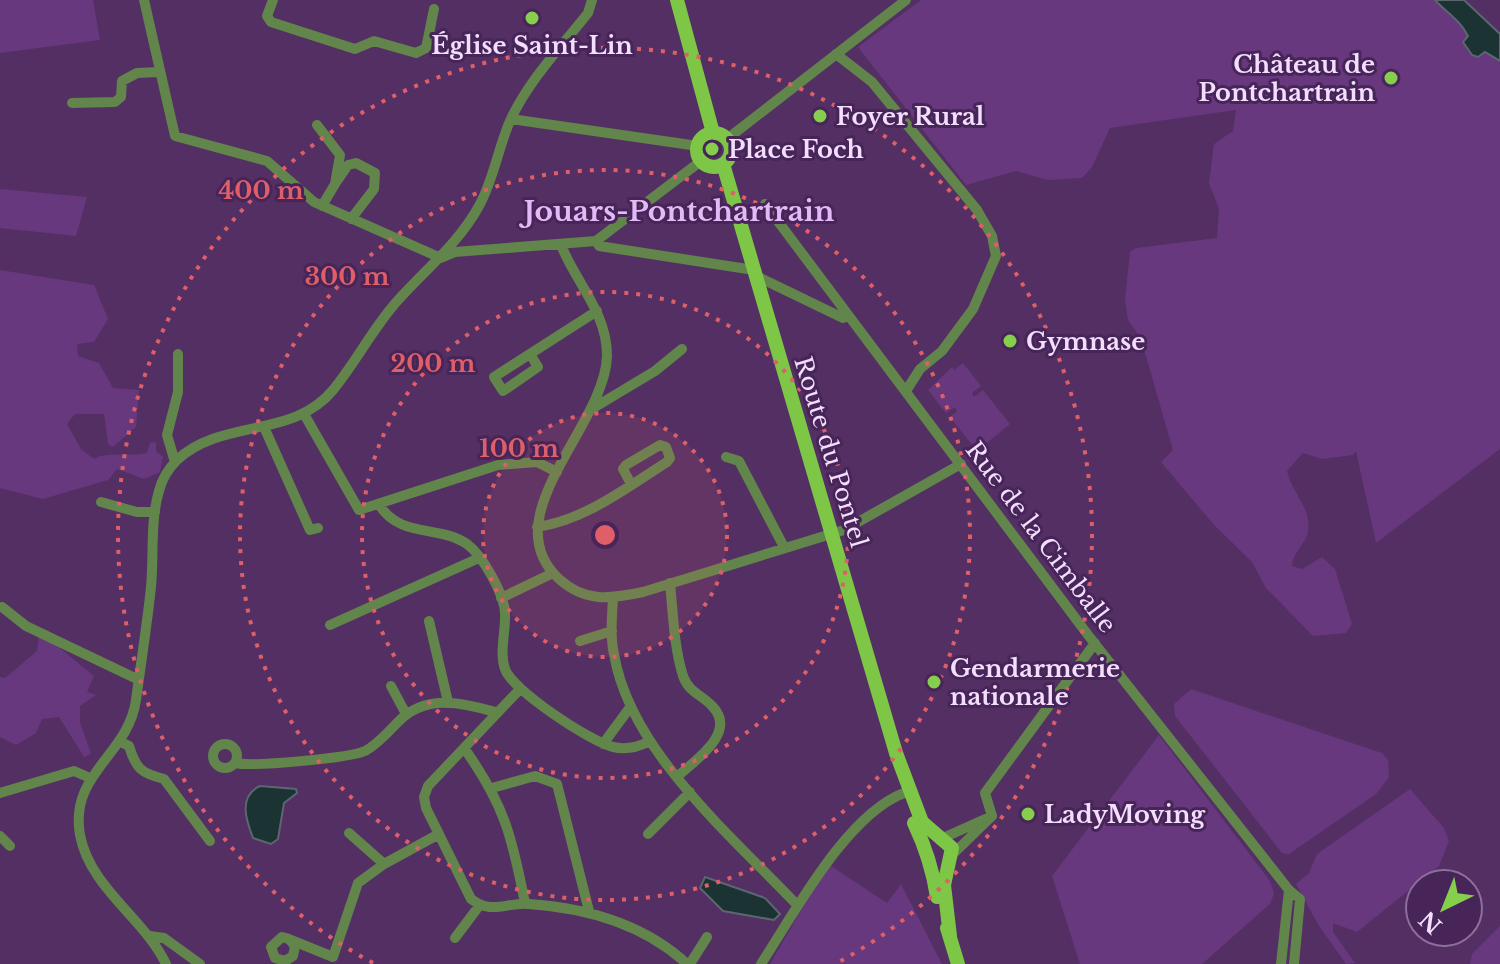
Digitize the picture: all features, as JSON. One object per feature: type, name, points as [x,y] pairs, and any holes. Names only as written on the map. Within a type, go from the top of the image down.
[{"type":"main road","points":[[677,0],[720,136],[731,152],[723,164],[714,167],[700,153],[704,137],[720,136]]},
{"type":"main road","name":"Route du Pontel","points":[[723,164],[896,753],[918,816],[950,844],[951,858],[944,885],[950,936]]},
{"type":"main road","name":"Route du Pontel","points":[[896,753],[904,793],[958,964]]},
{"type":"main road","points":[[941,838],[928,841],[925,855],[935,867],[951,858]]},
{"type":"street","points":[[144,0],[175,136],[267,161],[322,206],[441,258],[455,252],[596,241],[700,153]]},
{"type":"street","points":[[273,0],[267,16],[271,22],[355,49],[374,41],[421,53],[426,48],[434,9]]},
{"type":"street","points":[[166,964],[150,936],[101,881],[87,858],[78,811],[90,778],[119,741],[134,709],[151,586],[159,490],[177,460],[202,443],[304,414],[332,391],[387,313],[441,258],[480,204],[511,119],[525,93],[588,13],[592,0]]},
{"type":"street","points":[[720,136],[906,0]]},
{"type":"street","points":[[836,54],[872,82],[977,210],[992,236],[996,256],[973,309],[942,351],[920,369],[906,391]]},
{"type":"street","points":[[72,103],[115,102],[121,97],[122,81],[127,76],[159,72]]},
{"type":"street","points":[[511,119],[700,153]]},
{"type":"street","points":[[317,125],[340,155],[335,184]]},
{"type":"street","points":[[322,206],[348,165],[356,163],[375,173],[374,189],[351,219]]},
{"type":"street","name":"Rue de la Cimballe","points":[[765,204],[1095,643],[1289,890]]},
{"type":"street","points":[[596,241],[599,246],[755,273],[843,318],[847,315]]},
{"type":"street","points":[[561,245],[597,311],[606,336],[607,360],[595,407],[539,508],[537,527],[543,553],[553,573],[579,594],[591,598],[613,598],[833,533],[961,464]]},
{"type":"street","points":[[530,354],[597,311]]},
{"type":"street","points":[[595,407],[655,371],[682,349]]},
{"type":"street","points":[[177,460],[167,435],[178,392],[178,354]]},
{"type":"street","points":[[304,414],[355,506],[366,511],[498,465],[537,462],[557,472]]},
{"type":"street","points":[[264,427],[310,530],[318,528]]},
{"type":"street","points":[[537,527],[570,520],[631,484],[667,462],[670,458],[666,447],[660,445],[626,465],[623,469],[631,484]]},
{"type":"street","points":[[726,457],[739,461],[784,547]]},
{"type":"street","points":[[101,502],[137,512],[155,512]]},
{"type":"street","points":[[380,506],[389,520],[466,544],[479,558],[501,598],[505,615],[505,670],[520,689],[603,744],[627,749],[648,742]]},
{"type":"street","points":[[330,625],[479,558]]},
{"type":"street","points":[[501,598],[553,573]]},
{"type":"street","points":[[670,583],[676,644],[684,679],[693,693],[714,707],[721,721],[718,738],[678,776]]},
{"type":"street","points":[[613,598],[612,631],[619,676],[648,742],[690,792],[797,905]]},
{"type":"street","points":[[2,607],[26,626],[137,679]]},
{"type":"street","points":[[429,621],[448,702]]},
{"type":"street","points":[[580,641],[612,631]]},
{"type":"street","points":[[992,816],[985,793],[1095,643]]},
{"type":"street","points":[[391,686],[406,714]]},
{"type":"street","points":[[520,689],[428,786],[424,797],[426,808],[471,899],[479,906],[494,909],[525,903],[589,911],[657,941],[688,964],[707,937]]},
{"type":"street","points":[[235,763],[347,757],[367,750],[415,707],[448,702],[496,712]]},
{"type":"street","points":[[603,744],[631,706]]},
{"type":"street","points":[[119,741],[129,746],[135,767],[143,774],[164,779],[210,841]]},
{"type":"street","points":[[464,748],[492,788],[506,820],[525,903]]},
{"type":"street","points":[[0,793],[74,771],[90,778]]},
{"type":"street","points":[[492,788],[535,776],[557,784],[589,911]]},
{"type":"street","points":[[648,834],[690,792]]},
{"type":"street","points":[[761,964],[836,850],[889,801],[904,793]]},
{"type":"street","points":[[941,838],[992,816]]},
{"type":"street","points":[[951,858],[992,816]]},
{"type":"street","points":[[349,833],[384,864]]},
{"type":"street","points":[[290,940],[336,961],[358,883],[384,864],[439,834]]},
{"type":"street","points":[[0,836],[10,846]]},
{"type":"street","points":[[1281,964],[1289,890]]},
{"type":"street","points":[[1289,890],[1300,899],[1294,964]]},
{"type":"street","points":[[455,938],[479,906]]},
{"type":"street","points":[[150,936],[164,938],[200,964]]},
{"type":"shaded area","points":[[0,0],[93,0],[100,40],[0,53]]},
{"type":"shaded area","points":[[921,0],[1435,0],[1462,27],[1474,53],[1485,51],[1500,61],[1500,449],[1376,543],[1356,451],[1353,455],[1322,459],[1303,453],[1287,471],[1308,523],[1307,536],[1292,566],[1302,569],[1322,557],[1335,569],[1352,624],[1346,633],[1313,636],[1266,588],[1252,562],[1214,525],[1161,462],[1173,450],[1141,339],[1128,320],[1125,299],[1130,252],[1136,248],[1217,238],[1219,209],[1209,183],[1214,144],[1233,131],[1236,110],[1110,128],[1092,167],[1082,178],[1048,180],[1016,171],[966,185],[858,47]]},
{"type":"shaded area","points":[[1435,0],[1464,0],[1500,34],[1500,61],[1485,52],[1478,57],[1472,55],[1463,42],[1468,36],[1465,30]]},
{"type":"shaded area","points":[[0,189],[87,197],[76,236],[0,228]]},
{"type":"shaded area","points":[[0,270],[94,285],[108,319],[94,342],[77,344],[78,356],[99,363],[113,388],[139,390],[136,427],[113,447],[108,444],[104,414],[75,414],[67,424],[81,449],[94,459],[106,455],[147,453],[150,443],[156,442],[156,451],[163,457],[160,472],[144,479],[117,469],[108,480],[43,499],[0,488]]},
{"type":"shaded area","points":[[963,363],[981,386],[972,393],[974,397],[983,390],[1010,424],[977,451],[950,417],[957,411],[955,407],[946,413],[928,390],[952,367],[954,370]]},
{"type":"shaded area","points":[[39,636],[55,644],[94,676],[87,692],[96,695],[80,706],[80,722],[91,754],[84,757],[59,717],[42,719],[36,733],[16,745],[0,737],[0,677],[5,678],[37,651]]},
{"type":"shaded area","points":[[1191,689],[1382,753],[1388,760],[1389,777],[1376,794],[1289,854],[1282,853],[1175,716],[1174,704]]},
{"type":"shaded area","points":[[1159,735],[1270,881],[1274,894],[1270,904],[1202,964],[1080,964],[1052,876]]},
{"type":"shaded area","points":[[260,786],[296,789],[297,793],[284,803],[278,839],[271,844],[253,838],[246,816],[246,802],[253,790]]},
{"type":"shaded area","points":[[1410,789],[1444,828],[1449,841],[1437,868],[1404,868],[1404,894],[1357,932],[1333,923],[1333,932],[1355,963],[1346,964],[1319,926],[1296,884],[1309,873],[1317,854]]},
{"type":"shaded area","points":[[828,864],[887,903],[901,884],[942,964],[770,964]]},
{"type":"shaded area","points":[[705,877],[765,898],[780,914],[774,920],[723,911],[700,888]]},
{"type":"shaded area","points":[[1500,926],[1500,964],[1470,964],[1472,954],[1478,948],[1484,948],[1484,942]]},
{"type":"place","name":"Église Saint-Lin","points":[[532,18]]},
{"type":"place","name":"Château de Pontchartrain","points":[[1391,78]]},
{"type":"place","name":"Foyer Rural","points":[[820,116]]},
{"type":"place","name":"Place Foch","points":[[712,149]]},
{"type":"place","name":"Gymnase","points":[[1010,341]]},
{"type":"place","name":"Gendarmerie nationale","points":[[934,682]]},
{"type":"place","name":"LadyMoving","points":[[1028,814]]},
{"type":"district","name":"Jouars-Pontchartrain","points":[[679,211]]}]
